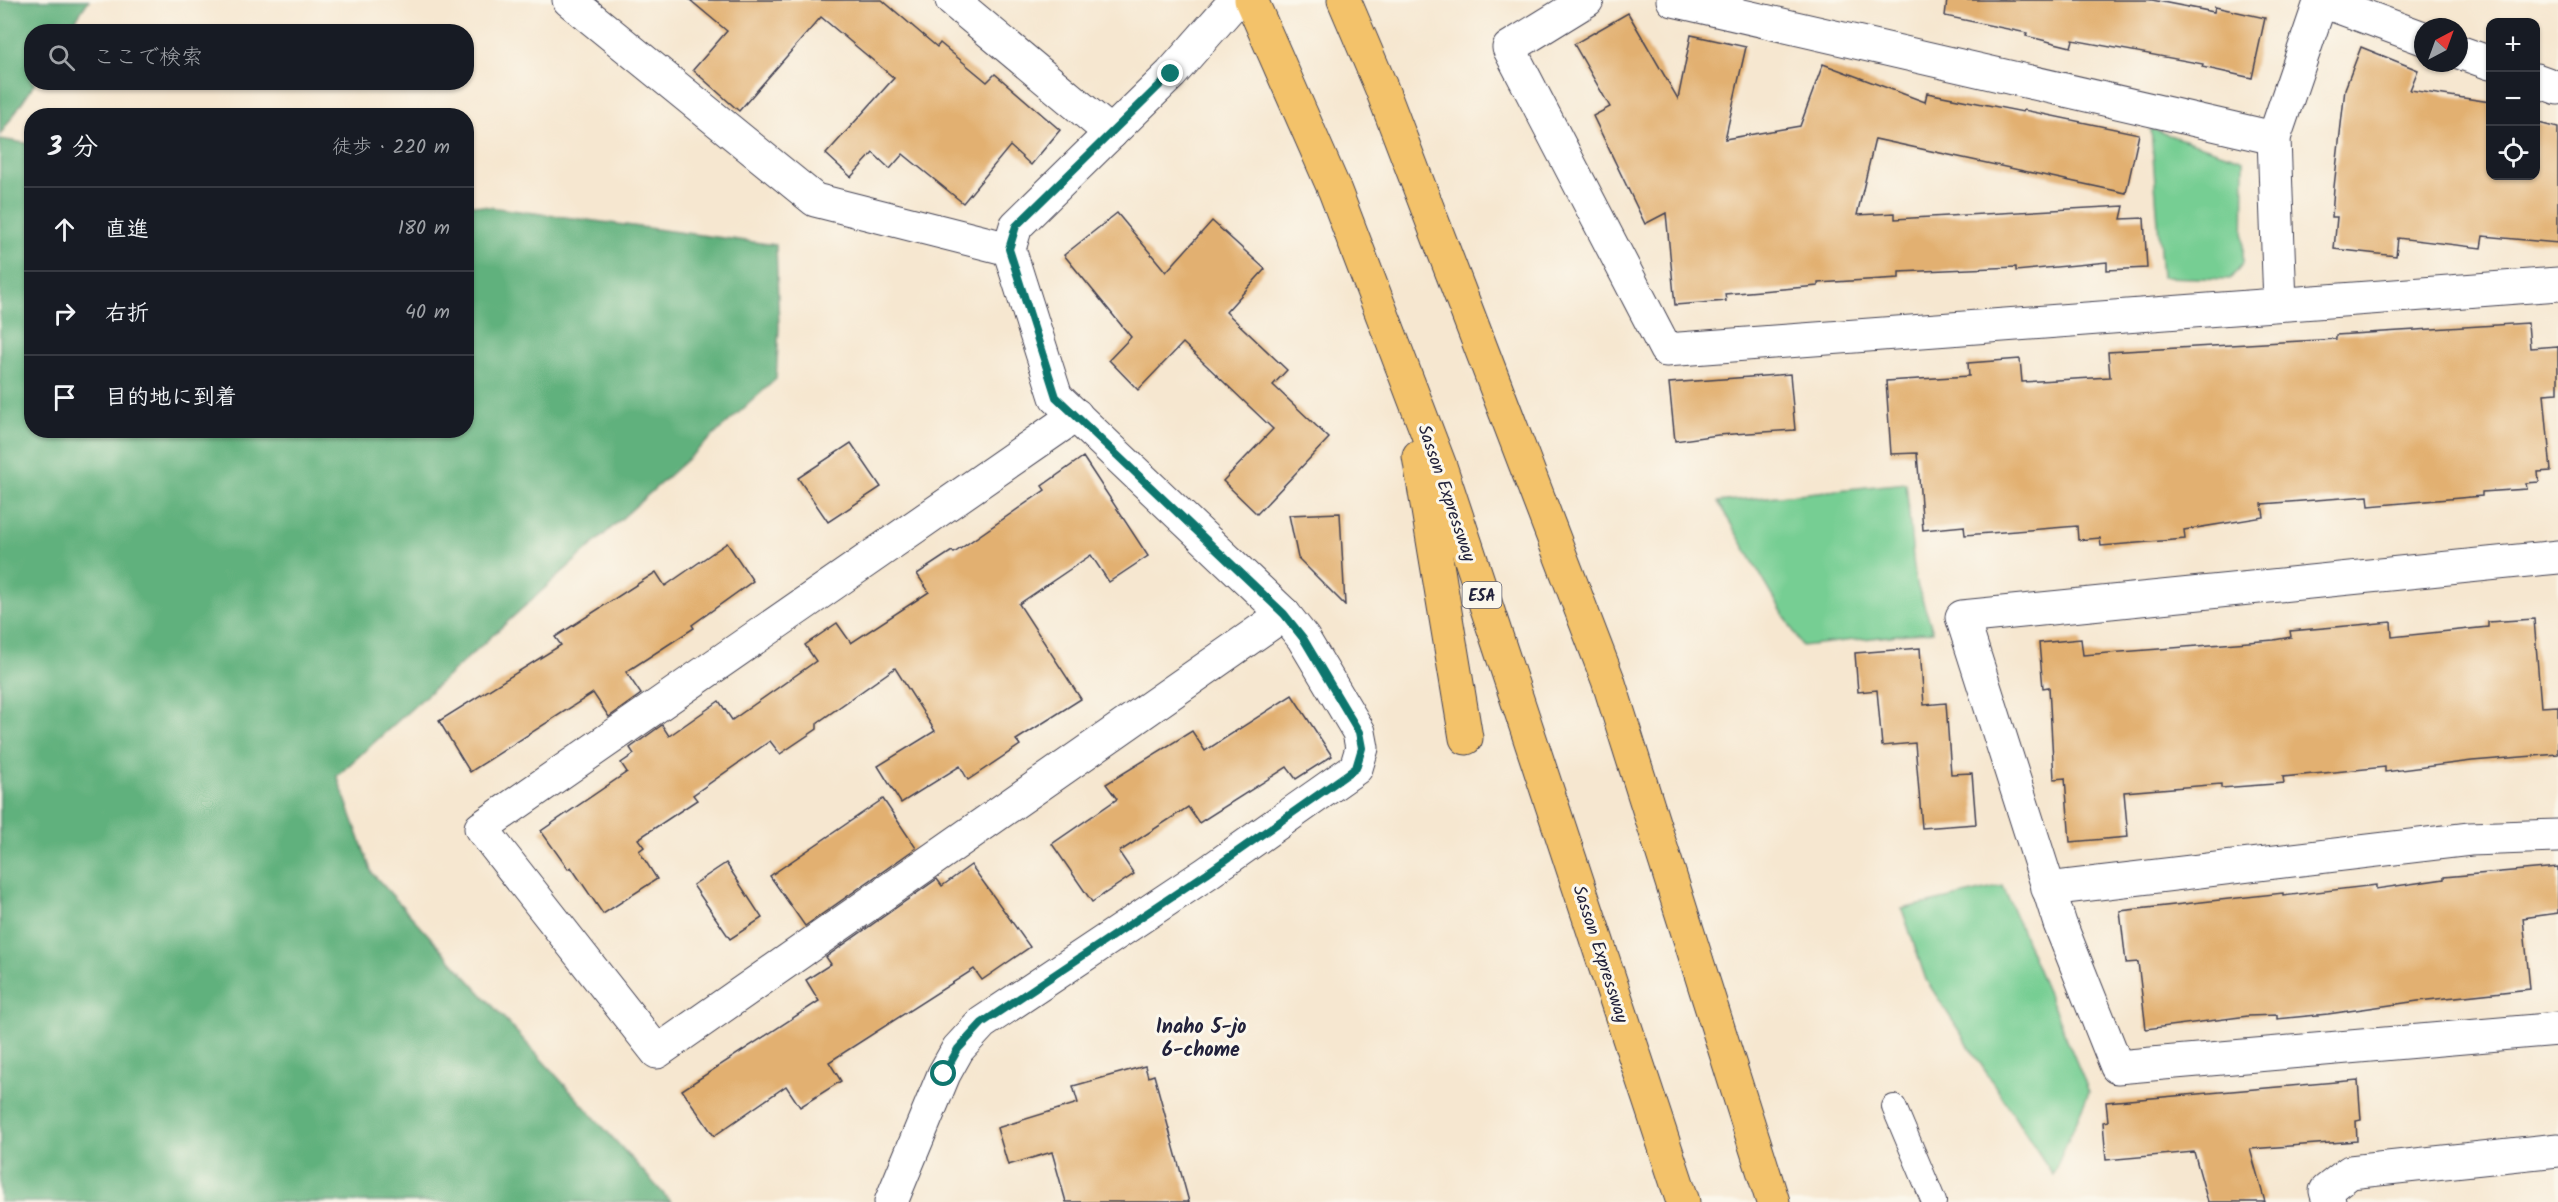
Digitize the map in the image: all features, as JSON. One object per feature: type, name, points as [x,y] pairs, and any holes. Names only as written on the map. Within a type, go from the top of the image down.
[{"type":"highway","name":"Sasson Expressway","points":[[1251,0],[1335,191],[1440,466],[1683,1202]]},
{"type":"highway","points":[[1344,0],[1386,98],[1608,680],[1773,1202]]},
{"type":"highway","points":[[1404,371],[1466,738]]},
{"type":"street","points":[[569,0],[815,200],[1009,249]]},
{"type":"street","points":[[952,0],[1111,133]]},
{"type":"street","points":[[891,1202],[944,1074],[958,1049],[982,1023],[1207,873],[1356,768],[1362,748],[1359,732],[1303,638],[1284,614],[1056,397],[1009,249],[1016,226],[1179,66],[1236,0]]},
{"type":"street","points":[[1587,0],[1509,48],[1666,350],[2558,284]]},
{"type":"street","points":[[1673,0],[2274,138]]},
{"type":"street","points":[[2280,304],[2274,138],[2321,0],[2414,35]]},
{"type":"street","points":[[2468,55],[2486,62]]},
{"type":"street","points":[[2540,82],[2558,88]]},
{"type":"street","points":[[1076,415],[481,828],[657,1052],[1284,614]]},
{"type":"street","points":[[2558,557],[1962,617],[2060,924],[2117,1067],[2558,1029]]},
{"type":"street","points":[[2048,889],[2470,839],[2558,836]]},
{"type":"street","points":[[2329,1202],[2326,1191],[2350,1172],[2558,1150]]},
{"type":"lane","points":[[1894,1107],[1934,1202]]},
{"type":"green space","points":[[0,0],[89,0],[73,24],[24,24],[24,90],[30,90],[0,135]]},
{"type":"green space","points":[[2151,129],[2244,160],[2243,263],[2230,279],[2162,277]]},
{"type":"green space","points":[[0,139],[24,143],[24,438],[474,438],[474,205],[776,245],[779,328],[776,379],[337,776],[372,873],[671,1202],[0,1202]]},
{"type":"green space","points":[[1906,483],[1915,579],[1933,631],[1802,646],[1718,502]]},
{"type":"green space","points":[[2003,886],[2089,1092],[2053,1175],[1926,980],[1902,909]]},
{"type":"building","points":[[690,0],[882,0],[937,47],[940,43],[987,82],[995,74],[1060,130],[1031,165],[1010,146],[963,203],[903,154],[890,169],[873,153],[851,177],[826,154],[894,78],[821,17],[739,111],[693,70],[727,31]]},
{"type":"building","points":[[1947,0],[2152,0],[2214,12],[2215,7],[2265,18],[2252,78],[2202,67],[2203,64],[2073,40],[2071,47],[2026,36],[2027,33],[1945,16]]},
{"type":"building","points":[[1628,13],[1678,99],[1691,35],[1746,47],[1725,139],[1800,126],[1823,64],[1925,102],[1927,93],[2139,134],[2126,193],[1875,139],[1857,215],[1895,213],[1895,219],[2124,206],[2121,219],[2144,218],[2147,268],[2107,270],[2107,262],[2016,271],[2016,267],[1899,272],[1899,278],[1818,283],[1818,286],[1725,294],[1726,301],[1675,305],[1666,213],[1645,224],[1593,116],[1610,107],[1574,44]]},
{"type":"building","points":[[2361,47],[2414,68],[2414,72],[2417,72],[2410,90],[2486,101],[2486,180],[2540,180],[2540,123],[2558,128],[2558,243],[2483,236],[2481,248],[2398,238],[2396,256],[2334,249],[2337,217],[2332,217],[2334,187],[2345,89]]},
{"type":"building","points":[[1117,213],[1166,272],[1212,221],[1265,269],[1226,312],[1287,370],[1273,385],[1329,438],[1257,514],[1223,481],[1273,429],[1183,343],[1138,390],[1109,360],[1131,337],[1064,255]]},
{"type":"building","points":[[2528,323],[2530,348],[2558,346],[2558,393],[2544,394],[2551,471],[2538,472],[2539,482],[2526,483],[2527,489],[2482,492],[2482,496],[2369,506],[2368,496],[2262,504],[2264,517],[2184,530],[2185,539],[2101,546],[2100,538],[2078,540],[2077,526],[1965,535],[1964,526],[1923,530],[1917,453],[1891,454],[1886,381],[1969,376],[1968,363],[2020,359],[2022,382],[2110,377],[2108,352],[2336,339],[2336,335]]},
{"type":"building","points":[[1790,374],[1795,430],[1718,435],[1675,441],[1669,383]]},
{"type":"building","points":[[851,443],[881,487],[828,522],[798,478]]},
{"type":"building","points":[[1083,457],[1148,556],[1109,582],[1091,555],[1019,604],[1081,699],[1016,740],[1020,745],[968,780],[960,766],[901,803],[878,766],[935,731],[895,668],[817,723],[817,729],[780,754],[770,741],[693,795],[697,800],[638,839],[644,847],[639,851],[657,879],[603,914],[571,867],[568,869],[541,831],[627,772],[621,763],[634,754],[630,748],[662,725],[669,736],[719,701],[732,720],[816,661],[805,645],[837,623],[851,643],[929,592],[917,574],[952,551],[954,553],[1045,490],[1042,486]]},
{"type":"building","points":[[1340,513],[1345,605],[1298,558],[1289,515]]},
{"type":"building","points":[[727,543],[753,581],[692,625],[694,628],[626,672],[641,694],[609,717],[593,693],[470,772],[439,721],[561,645],[555,637],[656,572],[665,586]]},
{"type":"building","points":[[2534,619],[2541,707],[2558,706],[2558,754],[2472,761],[2385,772],[2385,767],[2283,777],[2284,783],[2274,784],[2221,788],[2221,784],[2124,792],[2128,837],[2070,842],[2065,778],[2054,779],[2049,687],[2043,688],[2039,643],[2081,639],[2083,655],[2274,640],[2291,637],[2290,631],[2391,622],[2392,637],[2488,627],[2488,622]]},
{"type":"building","points":[[1920,648],[1924,705],[1946,703],[1951,774],[1972,773],[1976,824],[1922,828],[1915,743],[1882,746],[1877,690],[1858,692],[1855,653]]},
{"type":"building","points":[[1292,695],[1332,756],[1296,779],[1287,767],[1199,823],[1188,807],[1119,852],[1134,874],[1092,902],[1052,844],[1117,799],[1106,784],[1192,731],[1205,751]]},
{"type":"building","points":[[883,799],[916,848],[805,926],[770,876]]},
{"type":"building","points":[[726,863],[762,918],[730,939],[693,885]]},
{"type":"building","points":[[971,865],[1030,947],[982,980],[974,969],[829,1062],[841,1081],[800,1107],[786,1086],[714,1136],[682,1090],[819,1001],[806,980],[831,964],[826,957],[937,879],[942,886]]},
{"type":"building","points":[[2558,867],[2558,913],[2523,918],[2530,989],[2418,1001],[2328,1014],[2277,1019],[2277,1015],[2248,1016],[2146,1029],[2138,962],[2126,963],[2120,911],[2376,885],[2376,889],[2444,879],[2444,877]]},
{"type":"building","points":[[1145,1066],[1148,1077],[1154,1075],[1189,1202],[1066,1202],[1052,1152],[1008,1165],[997,1128],[1078,1103],[1073,1086]]},
{"type":"building","points":[[2358,1080],[2361,1120],[2356,1121],[2357,1141],[2250,1149],[2265,1202],[2208,1202],[2194,1152],[2106,1160],[2103,1122],[2108,1121],[2106,1102]]},
{"type":"district","name":"Inaho 5-jo 6-chome","points":[[1201,1038]]},
{"type":"route","points":[[944,1074],[958,1049],[982,1023],[1207,873],[1356,768],[1362,748],[1359,732],[1303,638],[1284,614],[1056,397],[1009,249],[1016,226],[1171,74]]}]
